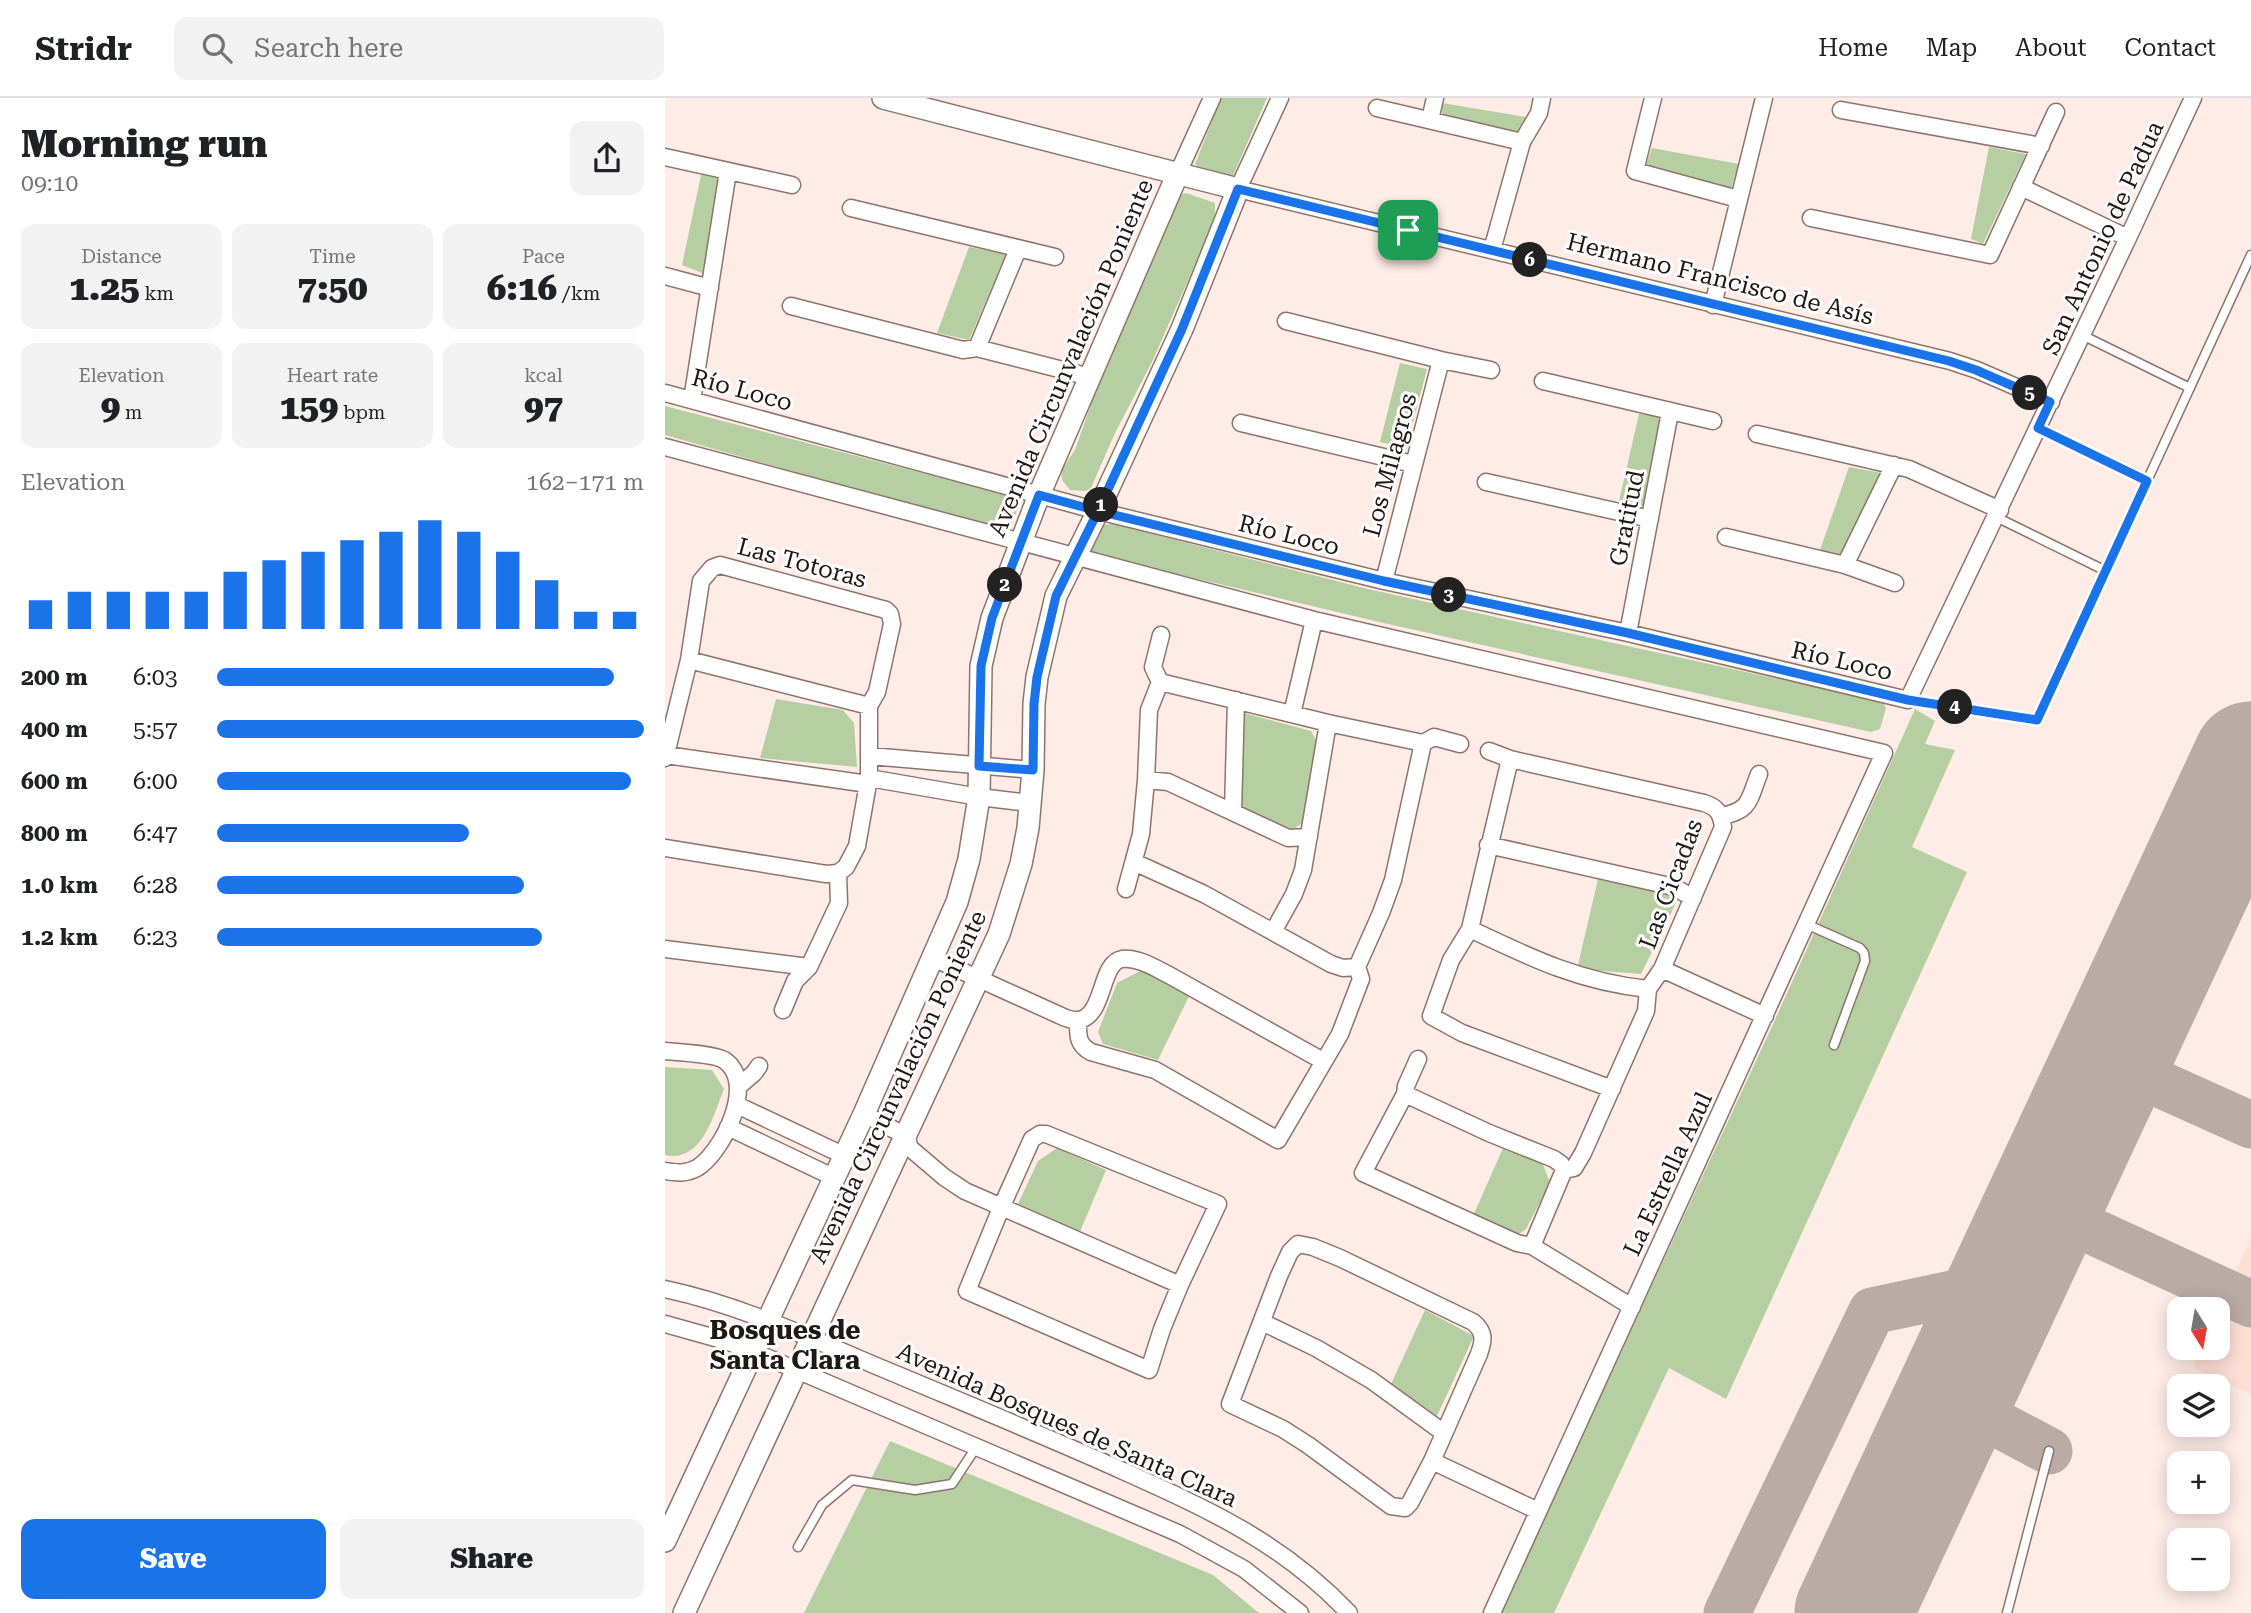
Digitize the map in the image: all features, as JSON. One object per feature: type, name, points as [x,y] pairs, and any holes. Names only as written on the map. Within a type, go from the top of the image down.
[{"type":"street","name":"Hermano Francisco de Asís","points":[[883,98],[1238,189],[1963,365],[2050,402]]},
{"type":"street","name":"Avenida Circunvalación Poniente","points":[[665,1541],[864,1114],[957,902],[969,859],[979,797],[981,666],[992,618],[1039,495],[1212,98]]},
{"type":"street","name":"Avenida Circunvalación Poniente","points":[[684,1613],[999,933],[1013,894],[1024,847],[1033,770],[1034,704],[1040,657],[1056,596],[1182,329],[1238,189],[1280,98]]},
{"type":"street","points":[[1430,120],[1435,98]]},
{"type":"street","points":[[1492,250],[1522,142],[1539,113],[1542,98]]},
{"type":"street","points":[[1653,98],[1635,171],[1738,199]]},
{"type":"street","points":[[1713,305],[1764,98]]},
{"type":"street","name":"San Antonio de Padua","points":[[1908,700],[2193,98]]},
{"type":"street","points":[[1377,108],[1522,142]]},
{"type":"street","points":[[1841,110],[2041,146]]},
{"type":"street","points":[[1811,218],[1990,255],[2056,112]]},
{"type":"street","points":[[665,157],[792,185]]},
{"type":"street","points":[[692,400],[728,171]]},
{"type":"street","points":[[2021,187],[2129,238]]},
{"type":"street","points":[[851,208],[1055,257]]},
{"type":"street","points":[[977,348],[1018,248]]},
{"type":"street","points":[[665,276],[710,288]]},
{"type":"street","points":[[791,306],[963,350],[977,348],[1090,377]]},
{"type":"street","points":[[1286,321],[1490,370]]},
{"type":"street","name":"Los Milagros","points":[[1384,581],[1441,360]]},
{"type":"street","points":[[1543,381],[1713,421]]},
{"type":"street","name":"Río Loco","points":[[665,393],[1098,511],[1384,581],[1628,633],[1908,700]]},
{"type":"street","name":"Gratitud","points":[[1628,633],[1670,412]]},
{"type":"street","points":[[1241,423],[1413,464]]},
{"type":"street","points":[[1757,434],[1920,473],[1998,514]]},
{"type":"street","points":[[665,447],[1314,620],[1292,714]]},
{"type":"street","points":[[1845,565],[1894,466]]},
{"type":"street","points":[[1486,482],[1650,519]]},
{"type":"street","points":[[1726,537],[1845,565],[1895,583]]},
{"type":"street","name":"Las Totoras","points":[[665,756],[688,660],[701,581],[712,568],[720,565],[886,610],[890,614],[892,624],[877,692],[869,706],[869,781],[857,846],[846,867],[838,873]]},
{"type":"street","name":"La Estrella Azul","points":[[1314,620],[1884,753],[1492,1613]]},
{"type":"street","points":[[1126,889],[1141,834],[1149,710],[1160,682],[1153,667],[1161,635]]},
{"type":"street","points":[[688,660],[869,706]]},
{"type":"street","points":[[1160,682],[1423,743],[1434,737],[1460,744]]},
{"type":"street","points":[[1233,811],[1236,700]]},
{"type":"street","points":[[1273,932],[1294,894],[1303,870],[1328,723]]},
{"type":"street","points":[[1078,1020],[1082,1047],[1154,1070],[1278,1140],[1340,1034],[1361,979],[1356,967],[1393,880],[1423,743]]},
{"type":"street","points":[[1489,751],[1510,759],[1704,803],[1714,806],[1721,816],[1741,811],[1746,806],[1759,774]]},
{"type":"street","points":[[665,756],[1030,803]]},
{"type":"street","points":[[870,756],[1033,770]]},
{"type":"street","points":[[1510,759],[1470,929],[1451,961],[1430,1016],[1462,1033],[1612,1089]]},
{"type":"street","points":[[1146,780],[1168,782],[1288,838],[1310,837]]},
{"type":"street","name":"Las Cicadas","points":[[1648,989],[1663,969],[1723,827],[1721,816]]},
{"type":"street","points":[[1489,845],[1674,887],[1693,898]]},
{"type":"street","points":[[665,848],[826,874],[838,873],[839,903],[809,967],[795,981],[783,1010]]},
{"type":"street","points":[[1134,862],[1203,894],[1338,967],[1356,967]]},
{"type":"street","points":[[1470,929],[1541,963],[1606,983],[1648,989],[1646,1011],[1599,1117],[1574,1168],[1563,1170]]},
{"type":"street","points":[[665,949],[809,967]]},
{"type":"street","points":[[933,958],[1059,1016],[1078,1020],[1094,1009],[1113,964],[1120,959],[1132,960],[1150,965],[1323,1061]]},
{"type":"street","name":"Las Cicadas","points":[[1663,969],[1765,1016]]},
{"type":"street","points":[[665,1051],[720,1058],[729,1065],[739,1086],[737,1105],[705,1162],[682,1173],[665,1171]]},
{"type":"street","points":[[1418,1059],[1405,1094],[1363,1173],[1517,1243],[1532,1246],[1632,1307]]},
{"type":"street","points":[[739,1086],[759,1066]]},
{"type":"street","points":[[1405,1094],[1561,1164],[1563,1170],[1532,1246]]},
{"type":"street","points":[[737,1105],[843,1155]]},
{"type":"street","points":[[864,1114],[906,1136],[910,1148],[965,1192],[1179,1285]]},
{"type":"street","points":[[727,1127],[834,1177]]},
{"type":"street","points":[[1035,1135],[1046,1135],[1218,1204],[1179,1285],[1149,1370],[967,1291],[1001,1208],[1035,1135]]},
{"type":"street","points":[[1303,1244],[1340,1258],[1473,1322],[1480,1328],[1484,1340],[1432,1461],[1405,1508],[1391,1506],[1378,1498],[1283,1429],[1230,1404],[1262,1322],[1286,1260],[1295,1246],[1303,1244]]},
{"type":"street","name":"Avenida Bosques de Santa Clara","points":[[665,1289],[715,1302],[767,1320],[1059,1443],[1212,1513],[1289,1558],[1349,1613]]},
{"type":"street","points":[[1262,1322],[1316,1348],[1371,1380],[1444,1433]]},
{"type":"street","points":[[665,1324],[752,1351],[1180,1534],[1244,1569],[1300,1613]]},
{"type":"street","points":[[1432,1461],[1538,1511]]},
{"type":"lane","points":[[1908,700],[2037,720],[2251,255]]},
{"type":"lane","points":[[2082,335],[2190,388]]},
{"type":"lane","points":[[2038,428],[2147,481]]},
{"type":"lane","points":[[1998,514],[2106,571]]},
{"type":"lane","points":[[1807,924],[1860,948],[1864,953],[1865,961],[1834,1045]]},
{"type":"lane","points":[[797,1547],[822,1505],[852,1480],[915,1490],[952,1484],[977,1446]]},
{"type":"lane","points":[[2007,1613],[2049,1451]]},
{"type":"shaded area","points":[[2251,1238],[2251,1394],[2230,1385],[2230,1374],[2206,1374],[2193,1368],[2197,1360],[2230,1360],[2230,1297],[2224,1297]]},
{"type":"green space","points":[[1221,98],[1267,98],[1232,178],[1204,171],[1195,164]]},
{"type":"green space","points":[[1442,103],[1526,117],[1519,132],[1442,115]]},
{"type":"green space","points":[[1989,147],[2026,154],[1983,244],[1971,239]]},
{"type":"green space","points":[[1652,148],[1739,164],[1731,189],[1645,167]]},
{"type":"green space","points":[[701,175],[719,178],[707,275],[682,265]]},
{"type":"green space","points":[[1186,193],[1215,203],[1215,219],[1152,362],[1115,433],[1091,488],[1086,491],[1070,490],[1062,480],[1061,471],[1075,450],[1110,350],[1179,195]]},
{"type":"green space","points":[[969,247],[1006,254],[969,340],[937,333]]},
{"type":"green space","points":[[1400,363],[1427,369],[1406,449],[1380,442]]},
{"type":"green space","points":[[665,406],[1010,496],[1018,507],[1012,525],[1002,531],[665,435]]},
{"type":"green space","points":[[1639,414],[1662,416],[1643,506],[1619,501]]},
{"type":"green space","points":[[1849,467],[1882,473],[1841,556],[1820,550]]},
{"type":"green space","points":[[1113,524],[1368,589],[1883,702],[1886,708],[1880,729],[1871,732],[1379,622],[1093,554],[1090,549],[1101,525]]},
{"type":"green space","points":[[776,699],[843,710],[854,723],[857,767],[760,758]]},
{"type":"green space","points":[[1915,709],[1935,721],[1925,744],[1955,750],[1912,847],[1967,872],[1726,1399],[1669,1368],[1554,1613],[1500,1613],[1774,1022]]},
{"type":"green space","points":[[1244,713],[1311,731],[1319,746],[1304,822],[1289,832],[1240,809],[1238,730]]},
{"type":"green space","points":[[1598,879],[1669,895],[1676,903],[1641,974],[1577,969]]},
{"type":"green space","points":[[1142,970],[1190,994],[1158,1060],[1103,1044],[1098,1032],[1117,983]]},
{"type":"green space","points":[[665,1067],[712,1070],[724,1089],[704,1135],[697,1145],[678,1156],[665,1155]]},
{"type":"green space","points":[[1057,1148],[1106,1170],[1079,1234],[1017,1206],[1038,1161]]},
{"type":"green space","points":[[1503,1148],[1542,1162],[1550,1183],[1526,1229],[1516,1236],[1473,1216]]},
{"type":"green space","points":[[1425,1310],[1474,1336],[1437,1416],[1391,1384]]},
{"type":"green space","name":"Bosques de Santa Clara","points":[[890,1441],[1213,1575],[1259,1613],[804,1613]]},
{"type":"taxiway","points":[[2123,1035],[2135,1066],[2144,1077]]},
{"type":"taxiway","points":[[2099,1087],[2121,1078],[2144,1077],[2251,1125]]},
{"type":"taxiway","points":[[2053,1184],[2067,1214],[2079,1225]]},
{"type":"taxiway","points":[[2031,1232],[2079,1225],[2251,1304]]},
{"type":"taxiway","points":[[1727,1613],[1872,1311],[2008,1282]]},
{"type":"taxiway","points":[[1953,1400],[2049,1451]]},
{"type":"runway","points":[[1853,1613],[2251,760]]},
{"type":"district","name":"Bosques de Santa Clara","points":[[785,1345]]},
{"type":"route","points":[[1408,230],[1238,189],[1182,329],[1098,511],[1056,596],[1037,677],[1033,770],[979,766],[981,666],[992,618],[1039,495],[1098,511],[1384,581],[1628,633],[1908,700],[2037,720],[2147,481],[2038,428],[2050,402],[1949,361],[1408,230]]}]
